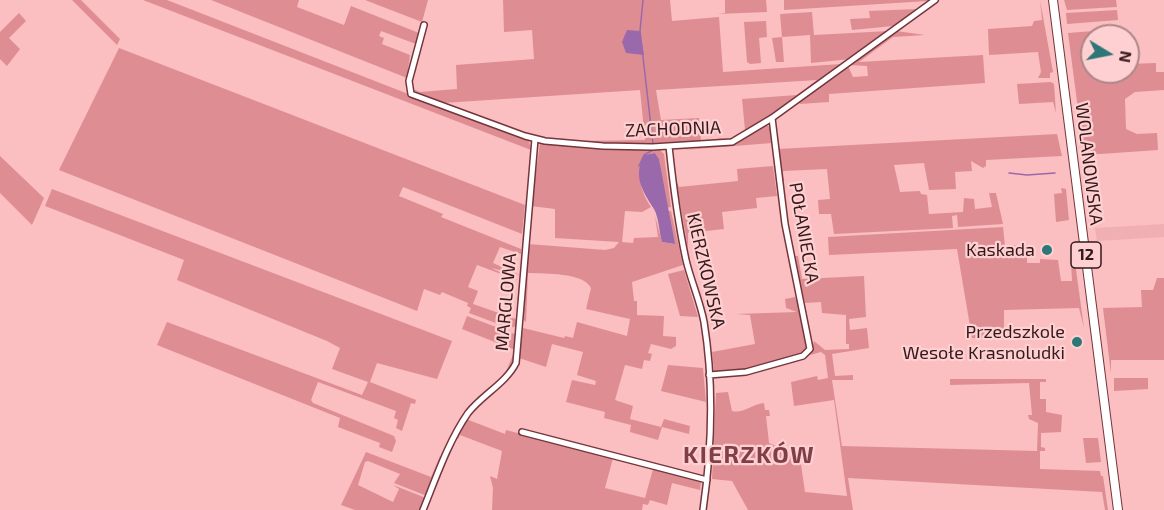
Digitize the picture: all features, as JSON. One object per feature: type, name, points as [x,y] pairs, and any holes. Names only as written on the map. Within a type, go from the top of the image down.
[{"type":"main road","name":"WOLANOWSKA","points":[[1053,0],[1118,510]]},
{"type":"street","name":"ZACHODNIA","points":[[424,25],[409,81],[411,94],[536,139],[596,146],[669,147],[732,142],[772,118],[935,0]]},
{"type":"street","name":"POŁANIECKA","points":[[710,375],[746,372],[809,352],[811,342],[782,207],[772,118]]},
{"type":"street","name":"MARGLOWA","points":[[423,510],[460,425],[479,400],[510,373],[516,363],[536,139]]},
{"type":"street","name":"KIERZKOWSKA","points":[[669,147],[676,208],[688,266],[703,314],[710,375],[711,421],[703,510]]},
{"type":"street","points":[[522,432],[707,480]]},
{"type":"shaded area","points":[[72,0],[81,0],[120,39],[117,45]]},
{"type":"shaded area","points":[[143,0],[167,0],[529,141],[531,150]]},
{"type":"shaded area","points":[[211,0],[299,0],[297,7],[344,25],[351,6],[419,33],[416,44],[381,31],[379,36],[384,38],[382,44],[410,55],[407,78]]},
{"type":"shaded area","points":[[365,0],[428,0],[422,22]]},
{"type":"shaded area","points":[[503,0],[670,0],[672,21],[719,17],[723,72],[841,64],[775,112],[732,138],[745,130],[742,99],[797,95],[817,80],[656,90],[661,120],[699,118],[701,141],[723,138],[720,141],[621,144],[577,141],[645,140],[640,90],[443,103],[413,90],[410,84],[413,71],[417,68],[411,83],[413,89],[420,92],[457,89],[456,65],[534,59],[532,30],[504,32]]},
{"type":"shaded area","points":[[725,0],[766,0],[767,12],[717,14],[725,13]]},
{"type":"shaded area","points":[[784,0],[931,0],[784,10]]},
{"type":"shaded area","points":[[1040,0],[1053,72],[1050,73],[1050,78],[1038,78],[1041,72],[1038,52],[989,55],[988,29],[1032,26],[1034,21],[1042,20]]},
{"type":"shaded area","points":[[1064,0],[1116,0],[1117,7],[1067,10]]},
{"type":"shaded area","points":[[917,9],[893,26],[852,30],[850,19],[870,18],[869,11]]},
{"type":"shaded area","points":[[1117,10],[1118,20],[1067,24],[1066,13]]},
{"type":"shaded area","points":[[812,12],[814,35],[889,31],[851,59],[811,63],[810,35],[782,37],[780,14]]},
{"type":"shaded area","points":[[19,13],[26,21],[9,38],[20,49],[7,66],[0,59],[0,32]]},
{"type":"shaded area","points":[[766,21],[767,37],[759,38],[761,63],[750,64],[747,62],[744,22]]},
{"type":"shaded area","points":[[627,30],[640,31],[644,55],[626,53],[622,42]]},
{"type":"shaded area","points":[[896,31],[925,35],[893,37],[859,62],[983,55],[985,83],[829,94],[829,102],[800,104],[799,101],[848,66],[853,77],[868,76],[867,66],[850,65]]},
{"type":"shaded area","points":[[1080,32],[1080,84],[1140,84],[1140,64],[1156,63],[1156,72],[1164,72],[1164,90],[1135,92],[1125,99],[1126,129],[1137,134],[1157,133],[1158,150],[1086,155],[1088,185],[1068,33]]},
{"type":"shaded area","points":[[782,37],[784,62],[776,62],[772,38]]},
{"type":"shaded area","points":[[119,48],[525,205],[522,234],[403,187],[399,196],[443,214],[441,217],[521,249],[521,254],[500,247],[493,263],[520,275],[491,268],[520,281],[477,265],[468,287],[478,291],[473,304],[519,320],[518,326],[509,328],[469,313],[471,308],[467,306],[468,303],[442,292],[440,295],[424,289],[417,311],[59,170]]},
{"type":"shaded area","points":[[1051,82],[1054,84],[1056,113],[1053,102],[1019,104],[1017,84]]},
{"type":"shaded area","points":[[765,124],[771,128],[772,143],[684,150],[736,143]]},
{"type":"shaded area","points":[[1057,134],[1062,156],[986,160],[986,166],[983,168],[971,161],[972,171],[955,172],[956,189],[929,190],[924,163],[894,165],[900,192],[920,191],[921,194],[927,195],[929,214],[963,212],[964,198],[974,199],[975,209],[992,207],[989,193],[996,193],[1003,224],[958,227],[957,215],[952,216],[953,228],[834,234],[831,214],[819,214],[818,200],[830,199],[827,169],[783,171],[784,181],[781,181],[777,149]]},
{"type":"shaded area","points":[[540,143],[603,149],[659,149],[664,154],[671,207],[666,208],[659,159],[655,153],[644,155],[640,168],[640,181],[651,207],[642,212],[625,211],[622,242],[633,243],[634,238],[658,237],[655,216],[662,242],[674,244],[667,211],[671,211],[683,265],[632,282],[634,301],[637,301],[637,315],[664,316],[663,336],[676,337],[676,346],[671,349],[651,344],[648,353],[652,354],[650,361],[644,360],[642,369],[625,365],[615,400],[633,406],[630,419],[661,427],[664,419],[690,426],[689,434],[662,427],[658,440],[630,432],[631,425],[604,418],[605,412],[566,402],[572,380],[595,385],[596,381],[577,375],[583,352],[552,344],[546,367],[519,358],[523,328],[573,338],[577,322],[627,336],[630,319],[586,309],[591,288],[580,279],[572,276],[528,273],[526,322],[523,319],[528,244],[605,250],[614,248],[619,242],[555,238],[555,209],[531,206]]},
{"type":"shaded area","points":[[655,153],[659,159],[675,244],[662,242],[656,213],[640,183],[639,170],[644,155]]},
{"type":"shaded area","points":[[0,156],[44,198],[32,225],[0,193]]},
{"type":"shaded area","points":[[773,166],[777,196],[756,198],[757,208],[722,212],[724,229],[688,233],[688,249],[676,180],[679,187],[738,181],[737,169]]},
{"type":"shaded area","points":[[1061,188],[1066,189],[1069,220],[1056,222],[1054,194],[1062,193]]},
{"type":"shaded area","points":[[52,189],[452,341],[437,379],[377,363],[370,382],[416,400],[415,404],[411,403],[402,431],[396,428],[398,420],[394,418],[396,411],[318,382],[311,400],[313,403],[394,436],[396,441],[392,452],[379,447],[380,443],[338,427],[340,418],[157,345],[167,322],[362,395],[368,382],[332,369],[340,348],[327,341],[177,280],[184,260],[45,206]]},
{"type":"shaded area","points":[[1164,224],[1164,237],[1097,241],[1095,228]]},
{"type":"shaded area","points":[[1003,227],[1005,246],[1027,245],[1027,263],[1040,263],[1040,259],[1058,260],[1061,281],[1072,281],[1071,263],[1075,262],[1084,328],[1079,308],[1004,310],[1004,337],[972,338],[957,249],[829,255],[828,237]]},
{"type":"shaded area","points":[[794,256],[798,256],[802,279],[864,276],[866,317],[849,319],[850,330],[867,328],[869,348],[832,354],[835,376],[853,375],[853,380],[832,380],[842,446],[1037,451],[1038,423],[1029,419],[1028,415],[1032,415],[1029,383],[950,385],[950,379],[1046,379],[1046,382],[1040,382],[1040,399],[1046,399],[1046,412],[1062,415],[1061,432],[1041,433],[1041,447],[1045,448],[1045,451],[1040,451],[1040,469],[1100,471],[1103,476],[1108,510],[1105,510],[1102,492],[848,478],[853,510],[748,510],[732,481],[712,479],[716,393],[728,392],[732,411],[740,411],[764,403],[765,410],[769,410],[770,416],[766,416],[769,443],[800,457],[805,492],[847,496],[834,400],[794,406],[791,382],[817,376],[818,380],[828,378],[825,355],[821,352],[810,355],[814,341],[825,350],[849,349],[849,344],[846,344],[846,315],[822,313],[821,302],[805,303]]},
{"type":"shaded area","points":[[684,270],[698,317],[680,316],[668,274]]},
{"type":"shaded area","points":[[1157,278],[1164,278],[1164,360],[1111,360],[1111,374],[1103,308],[1142,307],[1141,290],[1153,290]]},
{"type":"shaded area","points":[[795,297],[802,313],[807,348],[803,353],[751,368],[714,372],[712,352],[755,344],[750,315],[736,314],[797,312],[786,308],[785,299]]},
{"type":"shaded area","points":[[467,316],[517,335],[514,362],[505,374],[515,350],[462,329]]},
{"type":"shaded area","points":[[668,365],[703,368],[706,402],[661,391]]},
{"type":"shaded area","points":[[1114,378],[1148,378],[1148,389],[1114,391]]},
{"type":"shaded area","points":[[466,419],[505,434],[506,430],[613,458],[605,488],[645,498],[653,469],[701,482],[700,490],[672,483],[667,505],[650,500],[648,505],[643,504],[642,510],[492,510],[493,488],[490,476],[497,479],[502,451],[460,435],[458,439],[456,437]]},
{"type":"shaded area","points":[[1083,438],[1098,438],[1101,462],[1086,463]]},
{"type":"shaded area","points":[[366,452],[431,477],[440,456],[442,458],[427,496],[394,483],[400,474],[368,461],[365,462],[358,485],[393,502],[399,489],[393,485],[426,498],[421,510],[355,510],[341,505]]},
{"type":"waterway","points":[[643,0],[640,31],[653,144]]},
{"type":"waterway","points":[[639,166],[644,155],[653,150]]},
{"type":"waterway","points":[[1009,173],[1027,175],[1055,173]]},
{"type":"place","name":"Kaskada","points":[[1047,250]]},
{"type":"place","name":"Przedszkole Wesołe Krasnoludki","points":[[1077,342]]},
{"type":"district","name":"KIERZKÓW","points":[[749,455]]}]
